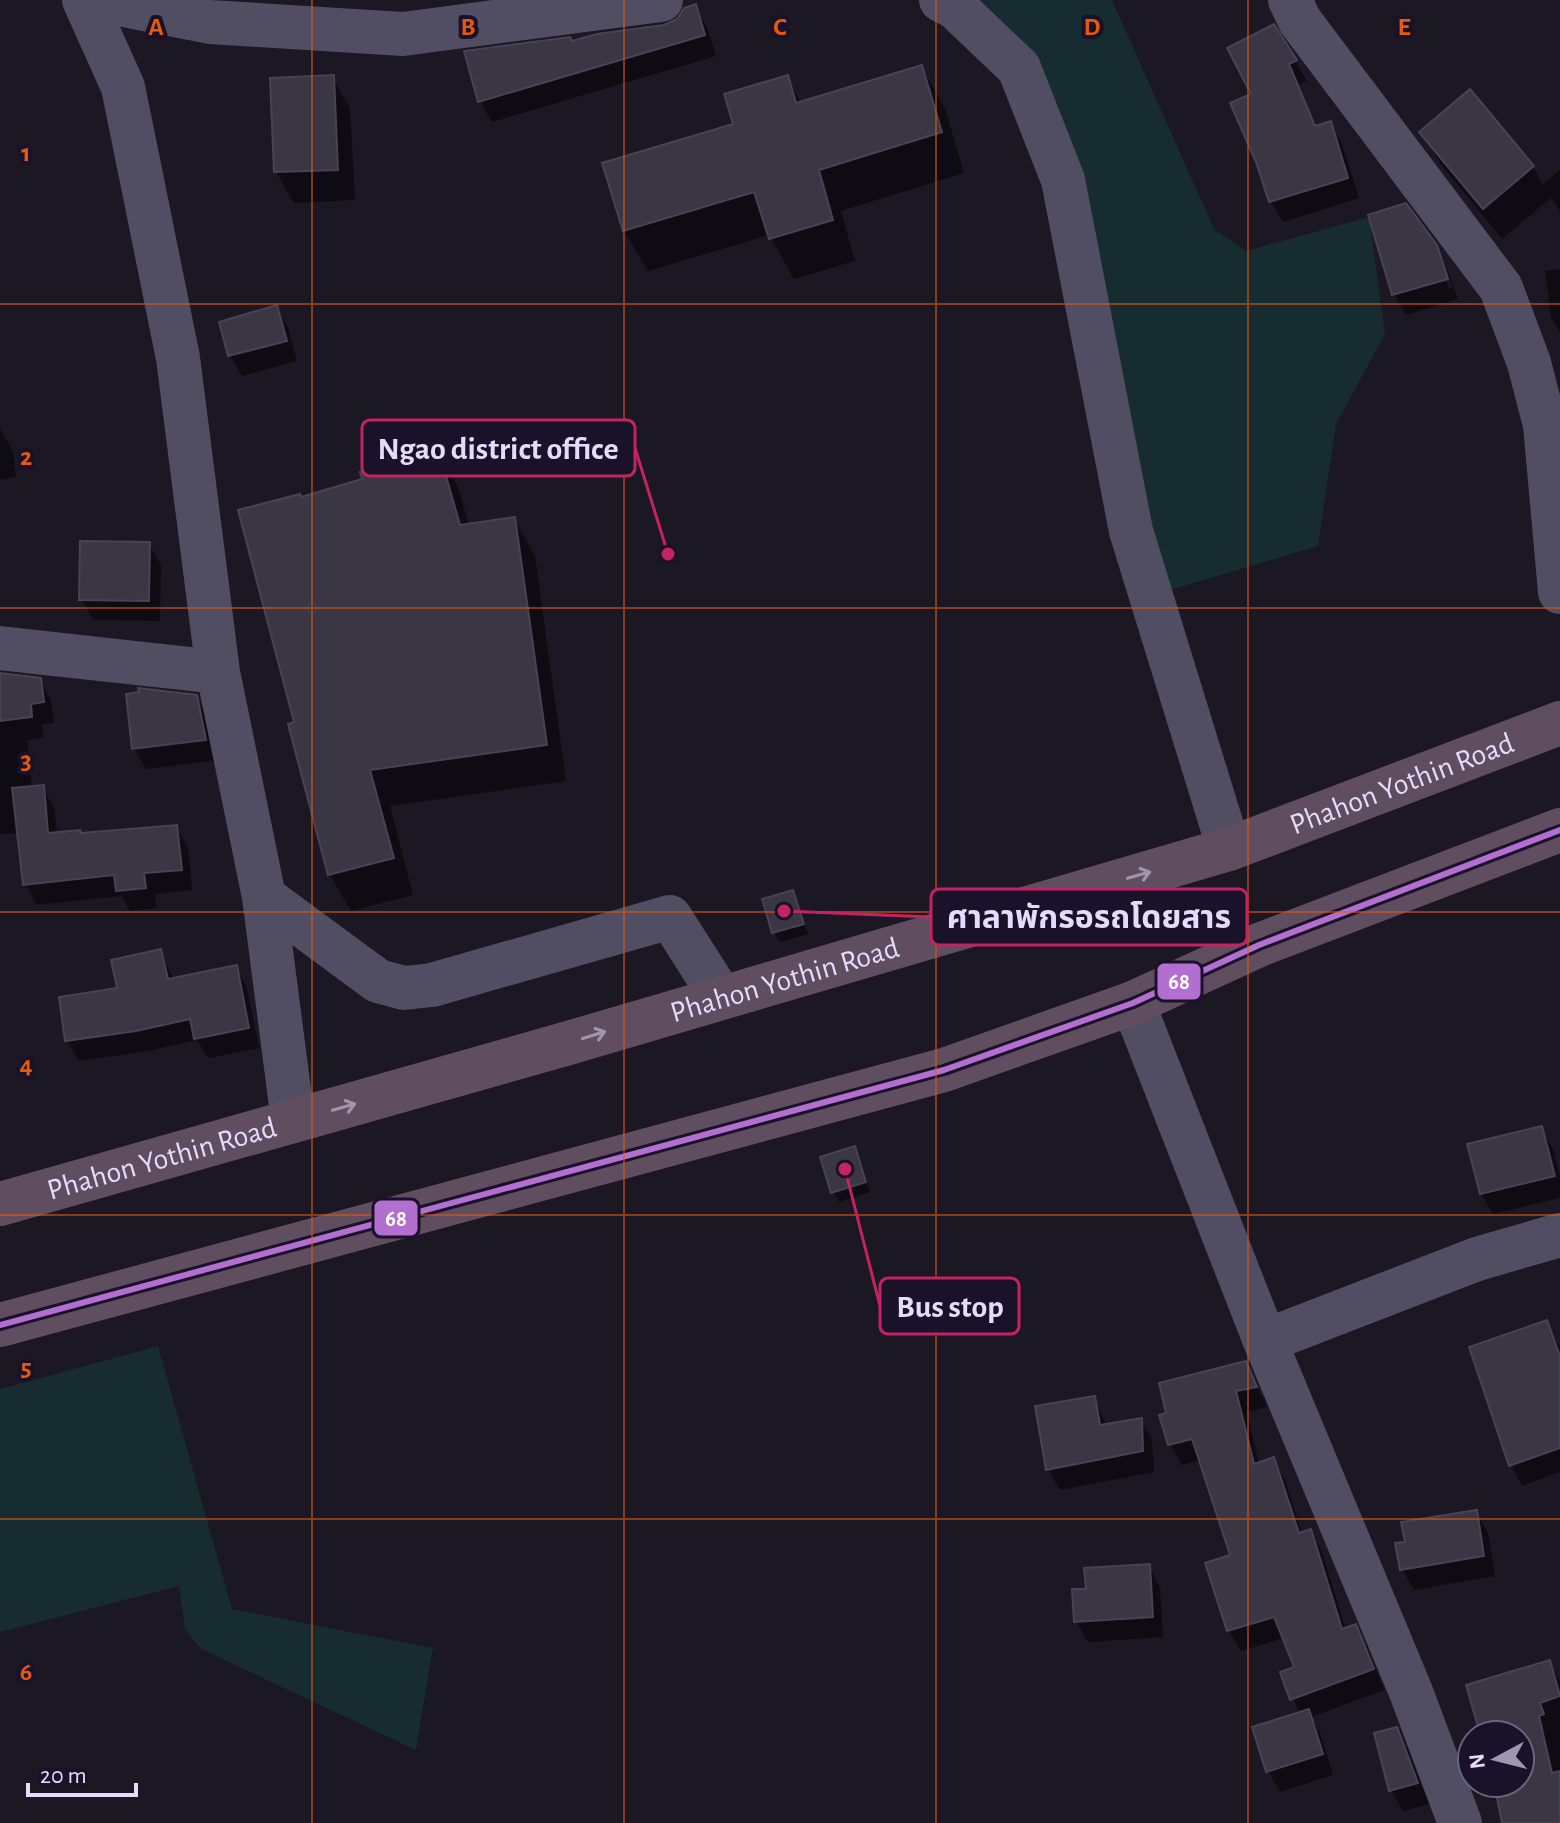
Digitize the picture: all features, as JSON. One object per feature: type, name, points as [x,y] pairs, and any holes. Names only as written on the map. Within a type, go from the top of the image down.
[{"type":"highway","name":"Phahon Yothin Road","points":[[0,1204],[1229,849],[1560,723]]},
{"type":"highway","points":[[0,1325],[944,1070],[1133,1003],[1259,945],[1560,830]]},
{"type":"street","points":[[84,0],[123,87],[178,358],[218,672],[264,897],[293,1121]]},
{"type":"street","points":[[98,0],[210,22],[403,34],[661,0]]},
{"type":"street","points":[[941,0],[955,7],[1019,68],[1063,180],[1131,531],[1229,849]]},
{"type":"street","points":[[1290,0],[1300,21],[1501,288],[1529,363],[1545,425],[1560,592]]},
{"type":"street","points":[[0,648],[218,672]]},
{"type":"street","points":[[264,897],[378,981],[404,988],[432,985],[670,917],[721,997]]},
{"type":"street","points":[[1133,1003],[1265,1341],[1411,1692],[1460,1823]]},
{"type":"street","points":[[1265,1341],[1477,1259],[1560,1235]]},
{"type":"green space","points":[[970,0],[1112,0],[1214,229],[1246,251],[1369,217],[1385,334],[1336,424],[1318,546],[1163,592],[1080,174]]},
{"type":"green space","points":[[158,1346],[232,1609],[433,1648],[416,1750],[201,1649],[185,1629],[179,1586],[0,1632],[0,1389]]},
{"type":"building","points":[[696,4],[705,35],[478,102],[464,51],[570,37],[572,41],[597,34],[664,25],[677,19],[684,8]]},
{"type":"building","points":[[1274,24],[1297,60],[1289,64],[1315,126],[1331,121],[1348,178],[1269,202],[1256,162],[1230,103],[1251,94],[1227,48]]},
{"type":"building","points":[[922,65],[942,132],[819,170],[833,220],[769,239],[754,192],[623,231],[602,163],[733,124],[724,94],[788,75],[796,103]]},
{"type":"building","points":[[334,75],[338,170],[274,172],[270,78]]},
{"type":"building","points":[[1470,89],[1534,166],[1483,209],[1419,132]]},
{"type":"building","points":[[1406,203],[1437,245],[1448,279],[1392,295],[1368,215]]},
{"type":"building","points":[[277,305],[287,341],[228,356],[219,322]]},
{"type":"building","points":[[438,448],[460,525],[515,517],[547,745],[370,770],[394,858],[328,875],[288,724],[294,722],[238,510],[300,494],[301,497],[362,479],[360,472]]},
{"type":"building","points":[[80,541],[150,542],[149,601],[79,600]]},
{"type":"building","points":[[0,673],[41,678],[44,702],[31,704],[32,717],[0,721]]},
{"type":"building","points":[[138,688],[197,695],[206,740],[132,749],[126,694],[139,692]]},
{"type":"building","points":[[44,785],[48,833],[177,825],[182,870],[144,873],[146,888],[116,891],[114,875],[23,885],[12,788]]},
{"type":"building","points":[[793,890],[804,924],[772,933],[762,899]]},
{"type":"building","points":[[161,949],[168,979],[237,965],[249,1028],[194,1039],[190,1019],[136,1031],[65,1041],[59,997],[117,988],[111,960]]},
{"type":"building","points":[[1542,1126],[1555,1176],[1480,1194],[1467,1144]]},
{"type":"building","points":[[855,1146],[866,1182],[831,1193],[820,1157]]},
{"type":"building","points":[[1547,1320],[1560,1356],[1560,1448],[1509,1466],[1469,1347]]},
{"type":"building","points":[[1246,1361],[1257,1387],[1236,1391],[1254,1464],[1274,1457],[1299,1533],[1311,1529],[1342,1629],[1356,1624],[1374,1669],[1290,1700],[1280,1672],[1294,1667],[1274,1617],[1227,1631],[1205,1563],[1230,1555],[1192,1439],[1168,1445],[1159,1415],[1166,1413],[1159,1383]]},
{"type":"building","points":[[1095,1396],[1100,1425],[1142,1418],[1143,1451],[1046,1470],[1035,1406]]},
{"type":"building","points":[[1477,1510],[1484,1556],[1400,1570],[1395,1543],[1405,1542],[1401,1522]]},
{"type":"building","points":[[1150,1564],[1153,1617],[1074,1622],[1072,1589],[1086,1589],[1084,1568]]},
{"type":"building","points":[[1550,1660],[1560,1696],[1540,1703],[1544,1714],[1539,1716],[1552,1773],[1560,1771],[1560,1823],[1502,1823],[1497,1799],[1536,1799],[1536,1719],[1476,1719],[1466,1685]]},
{"type":"building","points":[[1309,1709],[1323,1754],[1266,1772],[1252,1727]]},
{"type":"building","points":[[1397,1727],[1418,1783],[1389,1791],[1374,1733]]},
{"type":"transit line","name":"68","points":[[0,1325],[944,1070],[1133,1003],[1259,945],[1560,830]]},
{"type":"place","name":"Ngao district office","points":[[668,554]]},
{"type":"place","name":"ศาลาพักรอรถโดยสาร","points":[[784,911]]},
{"type":"place","name":"Bus stop","points":[[845,1169]]}]
